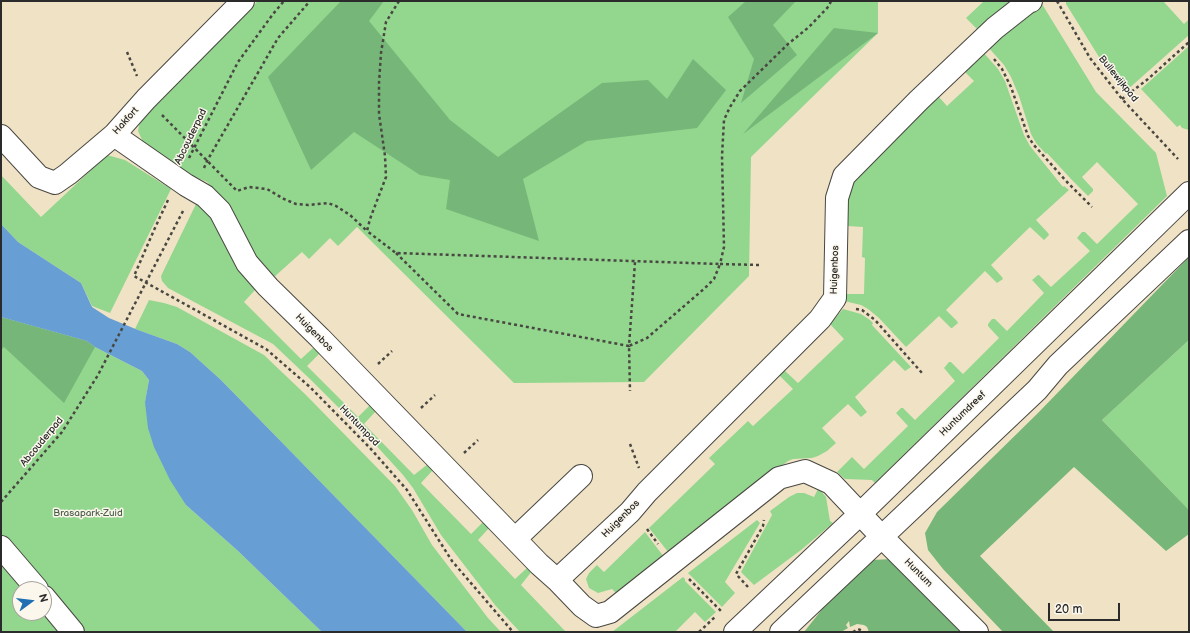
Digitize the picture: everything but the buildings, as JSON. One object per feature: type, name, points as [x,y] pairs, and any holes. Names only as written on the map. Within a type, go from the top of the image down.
[{"type":"street","name":"Hakfort","points":[[1,136],[39,177],[55,183],[68,174],[114,135],[146,99],[243,1]]},
{"type":"street","name":"Huigenbos","points":[[557,580],[630,512],[653,486],[820,319],[835,298],[837,198],[844,176],[979,42],[1031,1]]},
{"type":"street","name":"Huigenbos","points":[[114,135],[133,150],[205,196],[220,211],[247,264],[268,287],[539,564],[582,606],[596,616],[610,612],[779,478],[805,471],[831,483],[860,514]]},
{"type":"street","name":"Huntumdreef","points":[[735,632],[860,514],[1189,193]]},
{"type":"street","points":[[781,632],[1037,390],[1058,365],[1189,241]]},
{"type":"street","points":[[514,538],[581,476]]},
{"type":"street","name":"Huntum","points":[[860,514],[977,632]]},
{"type":"street","points":[[1,546],[30,581]]},
{"type":"street","points":[[52,607],[73,632]]},
{"type":"path","name":"Abcouderpad","points":[[1,502],[62,432],[98,375],[146,282],[186,185],[194,148],[238,62],[272,14],[284,1]]},
{"type":"path","name":"Abcouderpad","points":[[146,282],[134,276],[154,230],[186,185],[207,161],[278,38],[310,1]]},
{"type":"path","points":[[367,231],[386,177],[386,156],[379,114],[381,53],[386,22],[400,1]]},
{"type":"path","points":[[146,99],[237,191],[249,187],[267,189],[296,204],[308,205],[328,203],[336,206],[350,215],[367,231],[396,254],[458,314],[629,346],[647,338],[714,279],[720,264],[724,246],[722,156],[724,120],[730,106],[740,91],[788,44],[809,27],[829,6],[831,1]]},
{"type":"path","name":"Bullewijkpad","points":[[1057,1],[1090,58],[1122,99],[1178,159]]},
{"type":"path","points":[[979,42],[1002,69],[1011,87],[1028,136],[1033,144],[1092,207]]},
{"type":"path","points":[[1122,99],[1148,79],[1189,42]]},
{"type":"path","points":[[396,254],[635,262],[759,264]]},
{"type":"path","points":[[630,391],[629,346],[635,262]]},
{"type":"path","name":"Huntumpad","points":[[146,282],[266,349],[310,386],[370,448],[407,490],[452,561],[513,632]]},
{"type":"path","points":[[875,320],[922,373]]},
{"type":"path","points":[[748,586],[736,574],[763,526],[764,517],[752,500]]},
{"type":"path","points":[[688,577],[721,611]]},
{"type":"path","points":[[853,632],[858,629],[863,632]]},
{"type":"green space","points":[[258,1],[878,1],[878,33],[751,157],[749,276],[644,382],[514,383],[357,227],[338,246],[330,238],[309,259],[302,252],[273,278],[255,257],[238,222],[226,203],[207,182],[191,175],[144,144],[138,131],[141,114]]},
{"type":"green space","points":[[341,1],[384,1],[369,21],[450,120],[498,157],[602,83],[648,80],[667,99],[693,59],[726,90],[697,128],[587,141],[523,179],[539,241],[446,209],[450,180],[420,175],[354,132],[311,170],[268,77]]},
{"type":"green space","points":[[746,1],[796,1],[773,25],[797,55],[741,103],[754,59],[728,17]]},
{"type":"green space","points":[[984,1],[1012,1],[980,32],[966,18]]},
{"type":"green space","points":[[1066,1],[1163,1],[1184,24],[1189,19],[1189,35],[1126,91],[1104,65],[1066,4]]},
{"type":"green space","points":[[1042,4],[1096,92],[1156,153],[1167,196],[875,483],[872,480],[845,479],[837,472],[852,457],[864,469],[908,426],[896,413],[901,408],[903,408],[915,420],[955,381],[944,368],[949,362],[951,362],[963,374],[999,338],[988,326],[992,319],[995,319],[1007,331],[1044,293],[1032,280],[1039,275],[1051,287],[1090,251],[1077,238],[1082,232],[1085,232],[1097,244],[1138,204],[1097,162],[1082,177],[1093,189],[1088,196],[1047,153],[1046,154],[1036,143],[1031,134],[1019,96],[1011,77],[1004,65],[988,47],[1032,8]]},
{"type":"green space","points":[[834,28],[878,33],[743,134]]},
{"type":"green space","points":[[1189,46],[1189,130],[1182,128],[1180,125],[1177,127],[1141,89]]},
{"type":"green space","points":[[983,52],[998,69],[1005,81],[1024,135],[1030,146],[1063,187],[1064,186],[1069,190],[1036,220],[1049,235],[1044,240],[1030,227],[991,265],[1003,279],[997,283],[985,271],[946,310],[958,323],[951,328],[939,316],[906,347],[879,318],[868,309],[861,305],[844,301],[846,294],[864,294],[865,258],[862,257],[863,227],[847,226],[847,196],[850,184],[938,96],[947,106],[974,81],[964,71]]},
{"type":"green space","points":[[107,155],[125,160],[171,189],[110,313],[92,306],[81,283],[18,242],[1,224],[1,175],[41,217]]},
{"type":"green space","points":[[196,204],[198,204],[211,217],[256,289],[244,302],[301,359],[313,348],[319,352],[319,354],[307,366],[358,417],[369,406],[376,411],[364,424],[414,475],[428,464],[433,470],[421,483],[471,534],[483,522],[485,522],[489,528],[478,540],[515,579],[528,567],[532,571],[521,585],[566,632],[520,632],[495,605],[441,535],[413,488],[403,475],[373,442],[311,380],[273,344],[168,288],[162,281],[161,276]]},
{"type":"green space","points":[[1189,257],[1189,340],[1102,420],[1189,510],[1189,534],[1166,551],[1074,467],[980,556],[1054,632],[1003,632],[943,569],[928,550],[925,533],[937,512],[1038,413]]},
{"type":"green space","points":[[149,300],[177,307],[264,355],[306,395],[395,486],[412,510],[432,545],[488,618],[501,632],[467,632],[221,380],[190,352],[177,344],[135,329]]},
{"type":"green space","points":[[843,309],[861,314],[870,320],[873,323],[872,325],[911,367],[905,371],[894,360],[855,397],[867,412],[861,417],[848,404],[822,428],[836,443],[827,451],[812,458],[793,459],[788,461],[669,553],[649,528],[715,464],[709,458],[748,421],[753,426],[793,389],[779,375],[784,370],[798,383],[844,339],[830,324]]},
{"type":"green space","name":"Brasapark-Zuid","points":[[1,317],[87,341],[95,347],[142,371],[149,380],[145,402],[186,505],[237,550],[322,632],[1,632]]},
{"type":"green space","points":[[1,317],[87,341],[95,347],[64,403],[4,347],[1,350]]},
{"type":"green space","points":[[1189,340],[1189,510],[1102,420]]},
{"type":"green space","points":[[818,489],[826,497],[830,521],[833,523],[801,550],[754,585],[741,572],[772,515],[770,511],[797,493],[804,493],[814,497]]},
{"type":"green space","points":[[757,520],[760,523],[725,582],[735,593],[722,607],[688,573]]},
{"type":"green space","points":[[645,532],[664,557],[616,593],[612,589],[598,593],[589,588],[586,579],[589,573],[597,565],[604,572]]},
{"type":"green space","points":[[893,559],[965,632],[869,632],[867,627],[864,625],[857,624],[850,627],[849,621],[846,625],[848,628],[841,632],[804,632],[850,574],[871,560]]},
{"type":"green space","points":[[683,577],[685,581],[716,612],[705,622],[695,612],[675,632],[612,632]]},
{"type":"water","points":[[1,224],[18,242],[81,283],[92,307],[109,318],[177,344],[190,352],[221,380],[467,632],[322,632],[237,550],[186,505],[170,480],[154,447],[148,428],[145,402],[149,380],[142,371],[95,347],[87,341],[1,317]]}]
